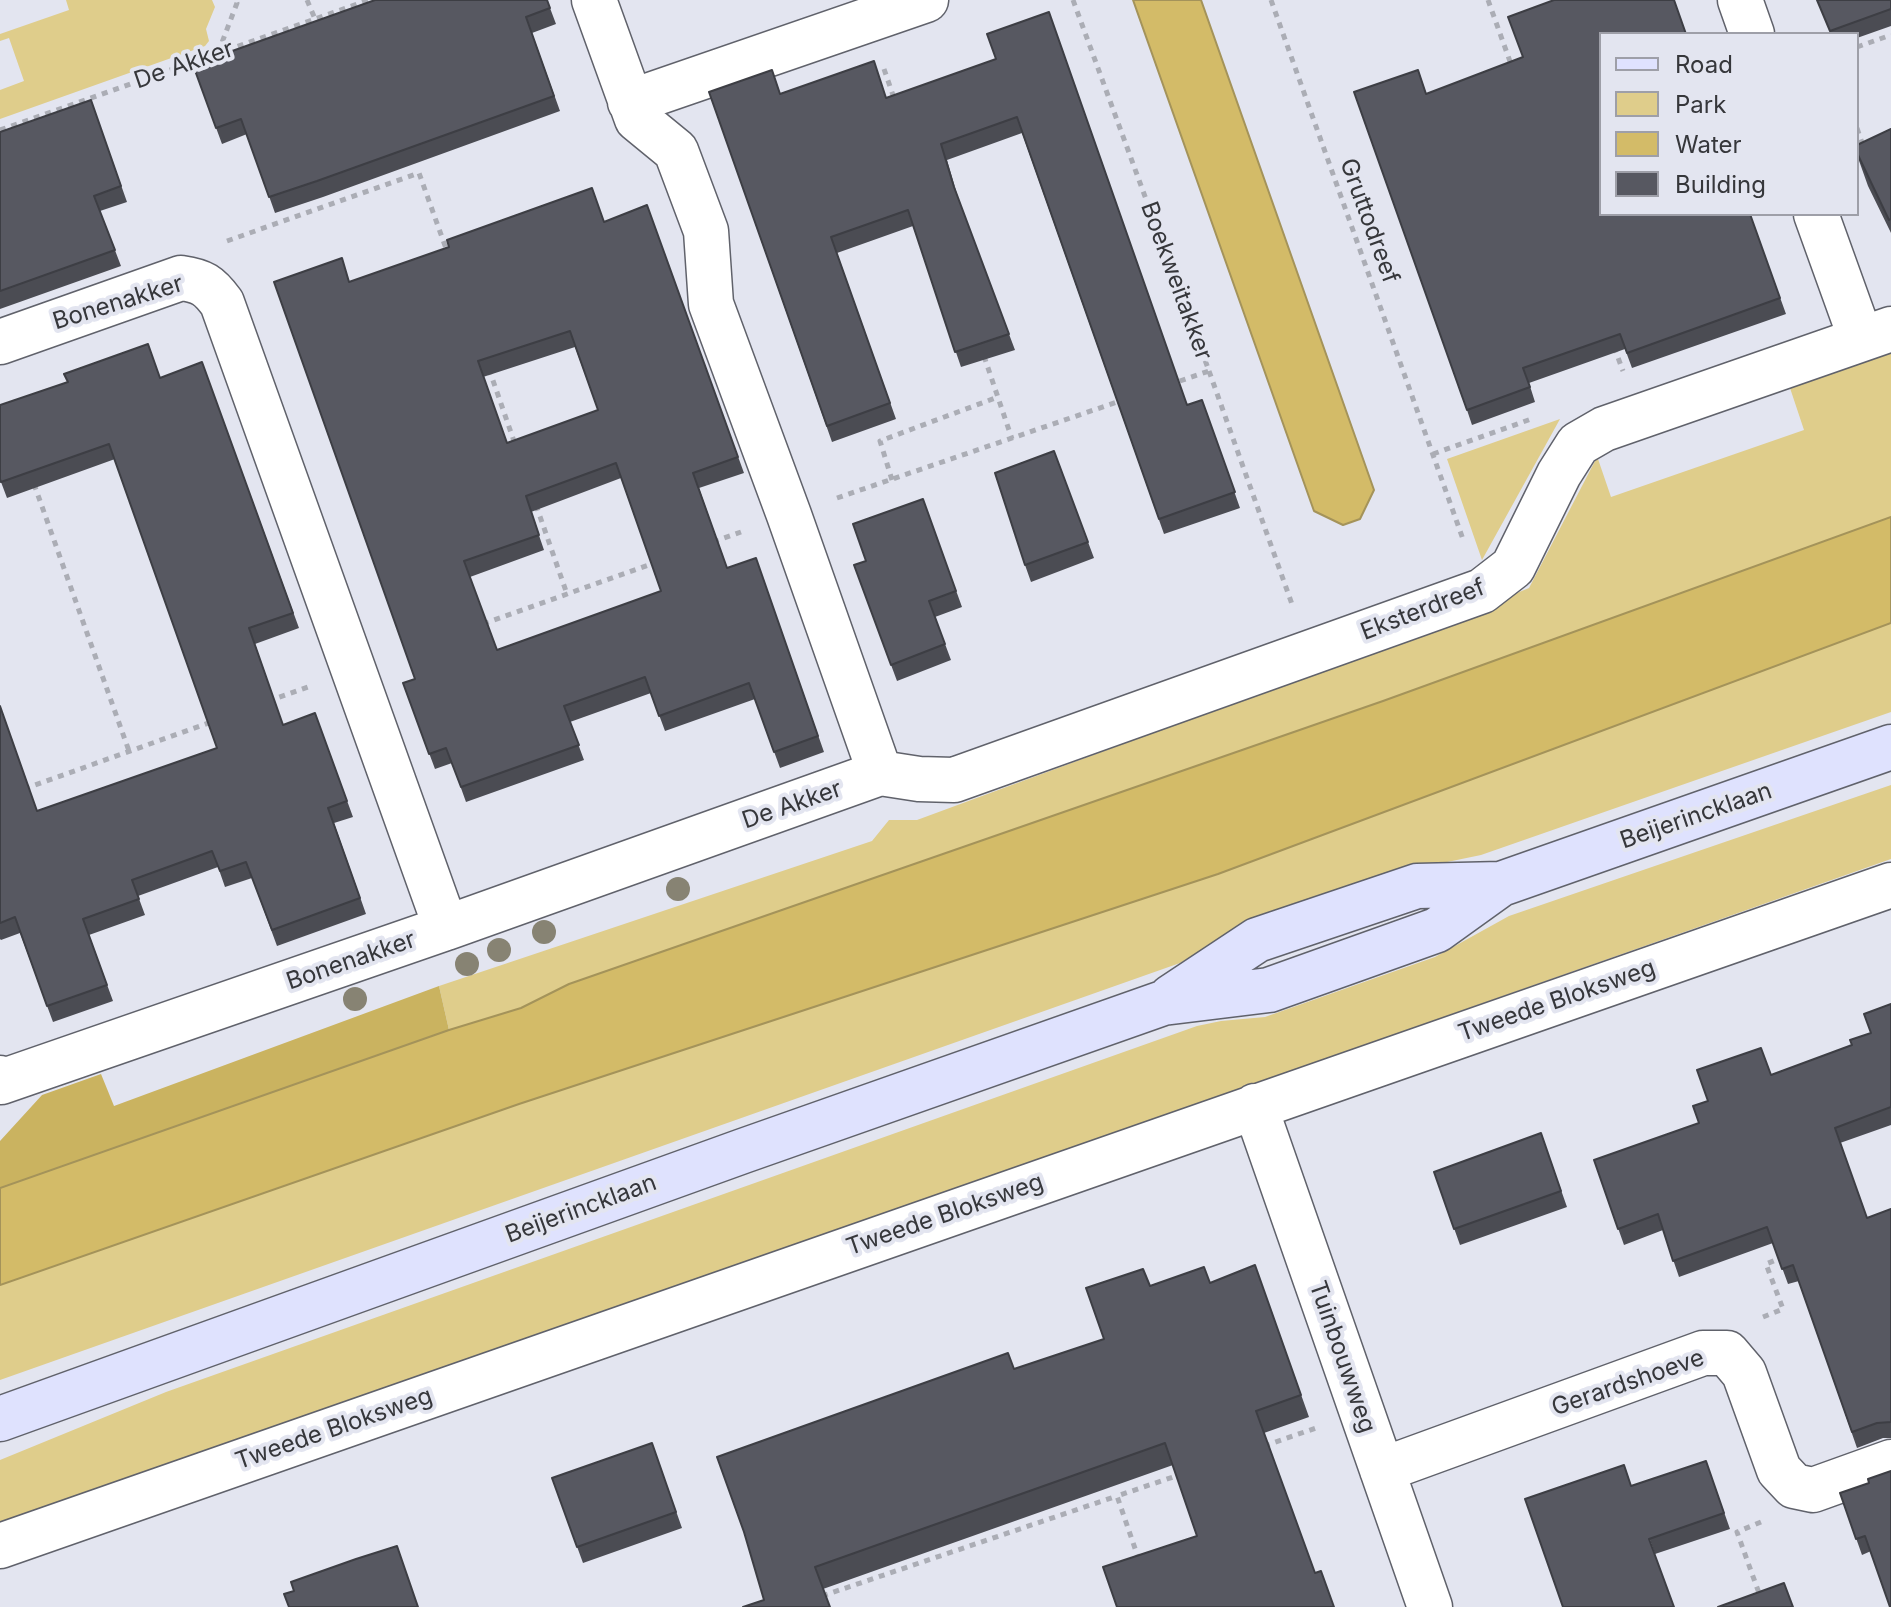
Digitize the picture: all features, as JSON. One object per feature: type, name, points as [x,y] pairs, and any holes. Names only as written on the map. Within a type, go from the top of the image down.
[{"type":"main road","name":"Beijerincklaan","points":[[0,1419],[1163,1003],[1257,940],[1417,886],[1501,884],[1891,747]]},
{"type":"street","points":[[594,0],[637,119],[676,151],[706,231],[711,304],[880,773]]},
{"type":"street","points":[[630,102],[926,0]]},
{"type":"street","points":[[1740,0],[1751,32]]},
{"type":"street","points":[[1817,216],[1876,334]]},
{"type":"street","name":"Bonenakker","points":[[0,342],[181,278],[211,287],[222,303],[446,928],[0,1082]]},
{"type":"street","name":"Eksterdreef","points":[[880,773],[954,780],[1482,591],[1513,567],[1559,474],[1578,444],[1622,423],[1876,334]]},
{"type":"street","name":"De Akker","points":[[446,928],[880,773]]},
{"type":"street","name":"Tweede Bloksweg","points":[[0,1546],[1891,885]]},
{"type":"street","name":"Tuinbouwweg","points":[[1255,1106],[1430,1607]]},
{"type":"street","name":"Gerardshoeve","points":[[1382,1470],[1703,1353],[1727,1353],[1744,1373],[1779,1470],[1794,1486]]},
{"type":"street","points":[[1794,1486],[1813,1490],[1891,1462]]},
{"type":"path","points":[[218,53],[236,0]]},
{"type":"path","points":[[307,0],[315,19]]},
{"type":"path","name":"De Akker","points":[[0,130],[369,0]]},
{"type":"path","name":"Boekweitakker","points":[[1073,0],[1209,371],[1163,386]]},
{"type":"path","name":"Gruttodreef","points":[[1271,0],[1482,591]]},
{"type":"path","points":[[1488,0],[1515,74]]},
{"type":"path","points":[[867,20],[898,111]]},
{"type":"path","points":[[1859,46],[1891,35]]},
{"type":"path","points":[[1859,134],[1865,152]]},
{"type":"path","points":[[194,280],[219,244],[419,173],[452,265]]},
{"type":"path","points":[[1433,454],[1560,409],[1622,423],[1613,343]]},
{"type":"path","points":[[982,352],[1012,439]]},
{"type":"path","points":[[489,369],[520,459]]},
{"type":"path","points":[[1209,371],[1309,653]]},
{"type":"path","points":[[892,480],[880,441],[998,397]]},
{"type":"path","points":[[700,546],[1133,397]]},
{"type":"path","points":[[31,475],[129,751]]},
{"type":"path","points":[[536,504],[567,594]]},
{"type":"path","points":[[482,624],[656,562]]},
{"type":"path","points":[[264,703],[354,671]]},
{"type":"path","points":[[14,792],[219,719]]},
{"type":"path","points":[[1727,1353],[1748,1322],[1783,1309],[1766,1264],[1793,1254]]},
{"type":"path","points":[[1261,1447],[1362,1412]]},
{"type":"path","points":[[815,1598],[1189,1471]]},
{"type":"path","points":[[1764,1607],[1737,1532],[1768,1519],[1794,1486]]},
{"type":"path","points":[[1117,1496],[1143,1571]]},
{"type":"green space","points":[[66,0],[212,0],[215,7],[206,29],[209,41],[205,46],[0,119],[0,90],[24,81],[9,38],[0,41],[0,34],[69,10]]},
{"type":"green space","points":[[1891,351],[1891,517],[1383,701],[569,984],[521,1008],[449,1030],[439,986],[872,841],[889,820],[917,820],[1375,651],[1529,588],[1598,459],[1611,497],[1804,430],[1790,388]]},
{"type":"green space","points":[[1560,419],[1482,560],[1447,459]]},
{"type":"green space","points":[[1891,623],[1891,712],[1481,855],[1399,872],[1236,931],[1180,963],[0,1380],[0,1285],[519,1104],[1218,874]]},
{"type":"green space","points":[[1891,785],[1891,859],[0,1527],[0,1460],[166,1392],[1197,1026],[1265,1017],[1435,957],[1509,916]]},
{"type":"shaded area","points":[[439,986],[449,1030],[0,1188],[0,1141],[42,1095],[101,1074],[114,1106]]},
{"type":"water","points":[[1133,0],[1201,0],[1374,490],[1360,519],[1343,525],[1314,511]]},
{"type":"water","points":[[1891,517],[1891,623],[1218,874],[519,1104],[0,1285],[0,1188],[449,1030],[521,1008],[569,984],[1383,701]]},
{"type":"building","points":[[375,0],[547,0],[550,8],[526,17],[554,96],[269,197],[241,119],[216,128],[193,65]]},
{"type":"building","points":[[1554,0],[1674,0],[1685,32],[1599,32],[1599,216],[1751,216],[1780,298],[1627,353],[1620,334],[1523,368],[1530,387],[1467,410],[1354,92],[1418,70],[1426,94],[1523,57],[1508,17]]},
{"type":"building","points":[[1817,0],[1891,0],[1891,9],[1830,31]]},
{"type":"building","points":[[1049,12],[1187,405],[1202,400],[1235,492],[1159,519],[1017,117],[941,144],[1009,334],[955,352],[908,210],[831,237],[890,403],[827,426],[709,92],[772,70],[780,94],[874,61],[886,98],[996,59],[987,34]]},
{"type":"building","points":[[91,100],[121,186],[94,196],[115,250],[0,291],[0,132]]},
{"type":"building","points":[[1891,129],[1889,220],[1859,157],[1859,144]]},
{"type":"building","points":[[592,188],[604,222],[647,205],[738,457],[693,473],[727,568],[756,558],[818,736],[774,752],[749,683],[659,716],[645,677],[564,706],[579,745],[461,787],[446,748],[429,754],[403,683],[415,679],[274,282],[342,258],[349,282],[449,247],[447,240]],"holes":[[[570,331],[598,410],[507,443],[478,361]],[[616,463],[661,591],[497,650],[464,561],[539,535],[526,496]]]},
{"type":"building","points":[[148,344],[160,378],[202,362],[293,613],[249,628],[283,725],[315,713],[347,801],[328,808],[360,898],[272,930],[246,862],[220,871],[212,851],[132,880],[139,899],[83,919],[107,985],[47,1006],[15,917],[0,923],[0,706],[37,811],[217,748],[109,444],[1,482],[0,405],[68,382],[64,374]]},
{"type":"building","points":[[1054,451],[1088,542],[1025,565],[995,473]]},
{"type":"building","points":[[923,499],[956,591],[929,601],[945,644],[891,665],[854,565],[866,561],[853,524]]},
{"type":"building","points":[[1891,1004],[1891,1107],[1835,1128],[1867,1218],[1891,1209],[1891,1422],[1877,1423],[1852,1432],[1793,1265],[1782,1269],[1767,1227],[1673,1261],[1658,1214],[1618,1229],[1594,1160],[1699,1123],[1693,1106],[1708,1101],[1697,1070],[1761,1048],[1771,1075],[1852,1045],[1850,1040],[1871,1033],[1864,1014]]},
{"type":"building","points":[[1541,1133],[1561,1191],[1454,1229],[1434,1172]]},
{"type":"building","points":[[1255,1265],[1301,1395],[1256,1411],[1315,1573],[1321,1571],[1334,1607],[1117,1607],[1103,1567],[1197,1536],[1165,1443],[815,1567],[830,1607],[743,1607],[764,1600],[717,1457],[1008,1353],[1014,1369],[1104,1339],[1086,1288],[1143,1269],[1150,1286],[1204,1267],[1210,1283]]},
{"type":"building","points":[[652,1443],[676,1512],[577,1547],[552,1478]]},
{"type":"building","points":[[1706,1461],[1724,1513],[1649,1539],[1674,1607],[1563,1607],[1525,1499],[1624,1465],[1631,1486]]},
{"type":"building","points":[[1891,1471],[1890,1607],[1865,1536],[1856,1539],[1840,1493]]},
{"type":"building","points":[[397,1546],[418,1607],[289,1607],[284,1594],[294,1591],[291,1582]]},
{"type":"building","points":[[1784,1583],[1793,1607],[1718,1607]]}]
